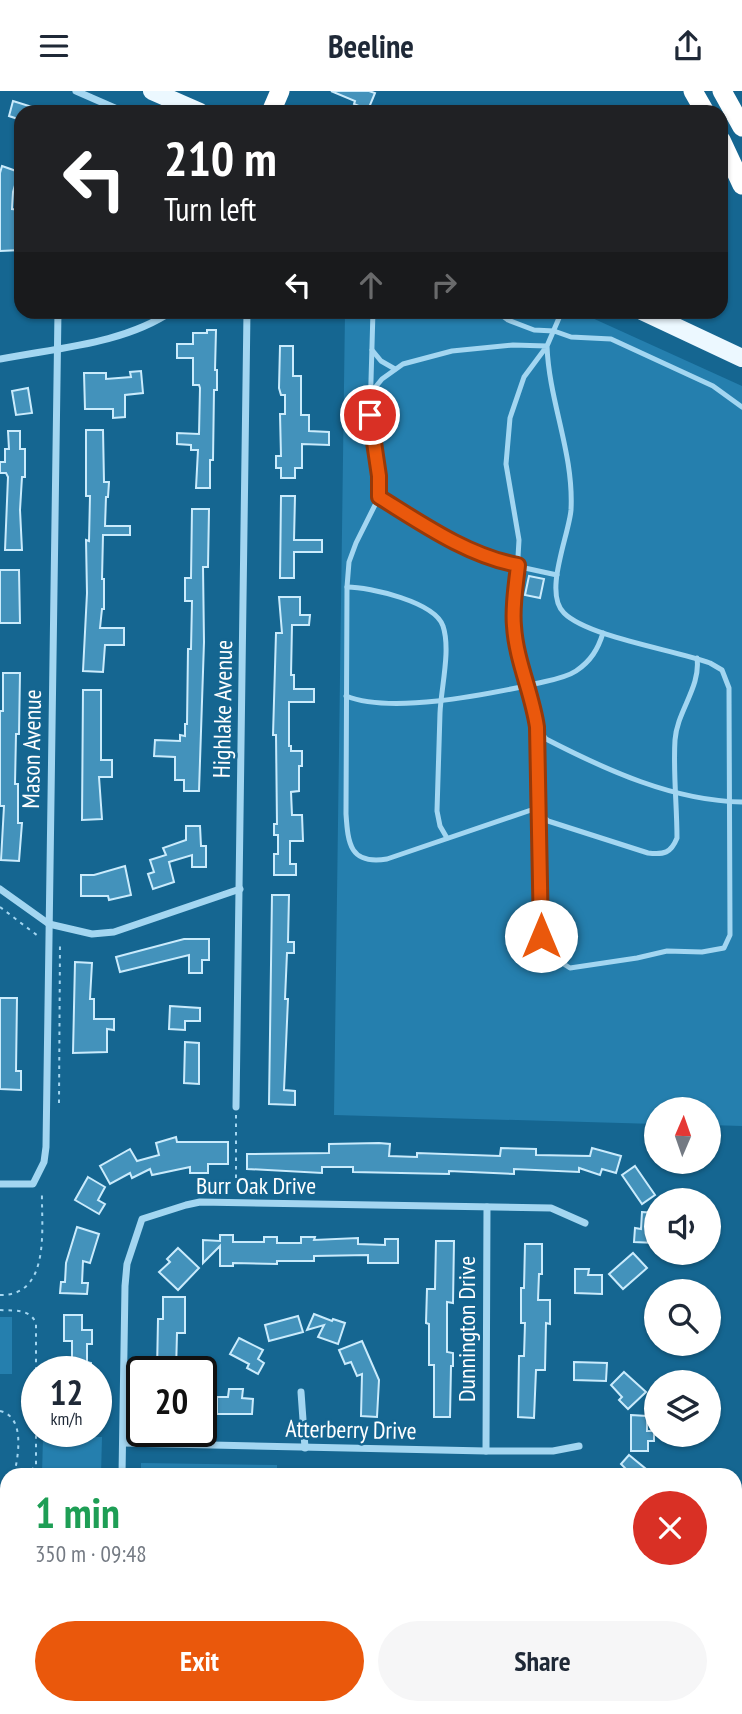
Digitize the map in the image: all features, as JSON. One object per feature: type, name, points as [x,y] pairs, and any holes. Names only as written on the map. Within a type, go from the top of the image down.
[{"type":"highway","points":[[722,91],[742,127]]},
{"type":"highway","points":[[728,155],[742,185]]},
{"type":"main road","points":[[152,91],[184,105]]},
{"type":"main road","points":[[659,319],[742,358]]},
{"type":"street","points":[[76,91],[106,104]]},
{"type":"street","name":"Mason Avenue","points":[[33,1184],[44,1161],[46,1147],[58,319]]},
{"type":"street","points":[[0,359],[124,335],[160,319]]},
{"type":"street","name":"Highlake Avenue","points":[[236,1107],[247,319]]},
{"type":"street","points":[[0,889],[49,924],[92,934],[114,932],[240,889]]},
{"type":"street","points":[[0,1184],[33,1184]]},
{"type":"street","name":"Burr Oak Drive","points":[[122,1468],[125,1286],[127,1264],[142,1219],[200,1202],[551,1208],[585,1223]]},
{"type":"street","name":"Dunnington Drive","points":[[486,1451],[487,1207]]},
{"type":"street","points":[[301,1392],[305,1448]]},
{"type":"street","name":"Atterberry Drive","points":[[123,1443],[486,1451],[552,1451],[579,1446]]},
{"type":"lane","points":[[373,319],[369,395],[379,497],[349,562],[346,587],[346,814],[347,836],[351,848],[358,856],[372,862],[387,859],[540,807]]},
{"type":"lane","points":[[507,319],[534,330],[554,331],[571,337],[611,339],[712,386],[742,407]]},
{"type":"lane","points":[[547,346],[548,371],[572,481],[567,539],[557,575],[557,602],[563,613],[603,633],[697,658],[722,670],[729,688],[730,935],[724,947],[702,952],[667,951],[570,968],[548,954],[541,936],[537,727],[514,625],[519,540],[506,464],[509,418],[524,377],[547,346],[559,319]]},
{"type":"lane","points":[[369,395],[382,379],[403,364],[452,351],[513,345],[547,346]]},
{"type":"lane","points":[[372,350],[381,361],[396,369]]},
{"type":"lane","points":[[379,497],[497,562],[557,575]]},
{"type":"lane","points":[[346,587],[370,589],[418,604],[435,614],[443,625],[446,642],[437,811],[440,826],[447,838]]},
{"type":"lane","points":[[346,696],[375,703],[458,699],[528,685],[573,673],[591,660],[603,633]]},
{"type":"lane","points":[[540,814],[548,821],[648,853],[662,855],[672,849],[677,838],[675,740],[679,719],[698,677],[697,658]]},
{"type":"lane","points":[[537,727],[546,739],[557,745],[652,786],[742,802]]},
{"type":"path","points":[[0,908],[37,936],[41,936]]},
{"type":"path","points":[[59,943],[59,1103]]},
{"type":"path","points":[[236,1107],[236,1188]]},
{"type":"path","points":[[0,1295],[13,1294],[27,1286],[39,1265],[42,1189],[33,1184]]},
{"type":"path","points":[[0,1310],[24,1311],[32,1316],[36,1323],[36,1466],[34,1468]]},
{"type":"path","points":[[0,1411],[11,1417],[17,1432],[15,1468]]},
{"type":"shaded area","points":[[345,319],[594,319],[742,386],[742,1126],[721,1125],[721,1097],[644,1097],[644,1124],[334,1115]]},
{"type":"shaded area","points":[[0,1317],[12,1317],[12,1374],[0,1374]]},
{"type":"shaded area","points":[[43,1447],[102,1447],[101,1468],[42,1468]]},
{"type":"shaded area","points":[[141,1463],[277,1465],[277,1468],[141,1468]]},
{"type":"building","points":[[331,91],[375,93],[370,105],[356,105],[355,101]]},
{"type":"building","points":[[13,101],[26,105],[14,105],[14,118],[9,116]]},
{"type":"building","points":[[2,166],[14,170],[14,250],[0,251]]},
{"type":"building","points":[[207,330],[216,330],[217,390],[214,390],[213,460],[210,460],[210,488],[196,488],[198,450],[191,450],[191,445],[177,444],[177,433],[199,434],[200,388],[199,385],[193,385],[193,358],[177,358],[177,344],[193,344],[193,333],[207,333]]},
{"type":"building","points":[[280,346],[293,346],[293,376],[301,376],[301,415],[309,415],[309,431],[329,432],[329,445],[302,444],[302,468],[295,468],[295,478],[281,478],[281,468],[276,468],[276,456],[281,456],[280,414],[285,414],[285,395],[281,395],[279,388]]},
{"type":"building","points":[[141,371],[143,393],[125,395],[125,417],[113,418],[113,409],[85,409],[84,373],[106,373],[106,379],[131,377],[130,372]]},
{"type":"building","points":[[28,388],[32,413],[16,415],[12,391]]},
{"type":"building","points":[[86,430],[103,430],[104,482],[109,482],[105,526],[130,526],[130,535],[103,535],[104,609],[100,628],[124,628],[124,645],[105,645],[103,672],[83,671],[87,593],[86,540],[89,541],[90,496],[86,496]]},
{"type":"building","points":[[8,431],[20,431],[20,449],[25,449],[25,477],[22,477],[20,510],[22,550],[5,550],[8,477],[6,473],[0,473],[0,462],[5,462],[5,449],[9,449]]},
{"type":"building","points":[[281,496],[295,496],[294,540],[322,540],[322,552],[294,552],[294,578],[280,578]]},
{"type":"building","points":[[192,509],[209,509],[208,567],[203,567],[204,642],[199,791],[184,791],[184,780],[175,780],[175,757],[154,756],[155,740],[180,741],[180,735],[185,736],[187,724],[192,601],[185,601],[185,578],[191,578]]},
{"type":"building","points":[[0,570],[19,570],[20,623],[0,623]]},
{"type":"building","points":[[529,576],[544,579],[540,598],[525,595]]},
{"type":"building","points":[[279,597],[300,597],[300,615],[310,615],[309,625],[292,625],[291,675],[294,675],[294,689],[314,689],[314,702],[289,702],[289,746],[291,751],[302,751],[299,791],[291,792],[292,815],[302,815],[303,841],[290,841],[290,864],[296,864],[296,875],[274,875],[274,854],[278,854],[278,835],[274,835],[274,824],[277,824],[276,735],[273,735],[276,633],[282,633]]},
{"type":"building","points":[[3,673],[20,673],[15,784],[18,784],[18,823],[22,823],[19,861],[1,860],[4,806],[0,806],[0,711],[3,711]]},
{"type":"building","points":[[83,690],[101,690],[101,760],[112,760],[112,777],[99,777],[102,819],[82,820]]},
{"type":"building","points":[[186,826],[200,826],[201,846],[206,846],[206,867],[192,867],[192,855],[169,862],[174,882],[153,889],[148,874],[154,872],[150,860],[166,855],[163,848],[186,840]]},
{"type":"building","points":[[125,866],[131,895],[109,900],[108,896],[81,896],[81,875],[94,875]]},
{"type":"building","points":[[272,895],[289,895],[288,942],[294,942],[294,953],[287,953],[284,1090],[295,1091],[295,1105],[269,1104]]},
{"type":"building","points":[[184,939],[209,939],[209,960],[202,960],[202,973],[189,973],[189,955],[120,972],[116,957]]},
{"type":"building","points":[[75,962],[92,963],[90,999],[94,999],[94,1019],[114,1019],[114,1030],[107,1029],[107,1052],[73,1053]]},
{"type":"building","points":[[0,998],[17,998],[16,1071],[21,1071],[21,1090],[0,1089]]},
{"type":"building","points":[[170,1006],[200,1008],[200,1021],[185,1021],[185,1030],[169,1029]]},
{"type":"building","points":[[185,1042],[199,1043],[199,1084],[184,1083]]},
{"type":"building","points":[[176,1137],[177,1142],[228,1142],[228,1164],[208,1164],[208,1173],[190,1173],[190,1167],[152,1175],[150,1169],[132,1178],[130,1173],[110,1184],[100,1166],[130,1149],[137,1161],[159,1155],[156,1143]]},
{"type":"building","points":[[329,1144],[390,1144],[389,1156],[417,1157],[417,1153],[500,1156],[501,1148],[536,1149],[536,1155],[590,1156],[592,1148],[621,1156],[616,1173],[602,1169],[600,1175],[579,1168],[579,1172],[514,1169],[514,1174],[449,1171],[449,1174],[353,1172],[353,1167],[322,1167],[322,1173],[247,1169],[247,1154],[329,1153]]},
{"type":"building","points":[[635,1166],[650,1188],[644,1188],[644,1203],[642,1204],[622,1175]]},
{"type":"building","points":[[88,1177],[105,1187],[98,1200],[105,1204],[99,1214],[75,1200]]},
{"type":"building","points":[[644,1212],[644,1242],[634,1242],[635,1228],[641,1229]]},
{"type":"building","points":[[77,1227],[99,1234],[90,1263],[83,1261],[82,1283],[88,1283],[87,1294],[60,1293],[61,1282],[65,1282],[66,1263]]},
{"type":"building","points":[[220,1235],[233,1235],[233,1242],[264,1242],[264,1237],[277,1237],[277,1243],[301,1243],[301,1237],[315,1237],[314,1240],[358,1238],[358,1244],[385,1245],[385,1239],[398,1239],[398,1263],[368,1263],[368,1255],[314,1256],[314,1261],[233,1263],[233,1266],[220,1266],[220,1246],[203,1263],[203,1240],[220,1241]]},
{"type":"building","points":[[436,1241],[454,1241],[453,1303],[447,1302],[447,1352],[453,1353],[450,1417],[434,1417],[434,1365],[429,1365],[427,1289],[435,1289]]},
{"type":"building","points":[[525,1244],[542,1244],[542,1274],[539,1274],[538,1300],[550,1300],[550,1324],[546,1323],[545,1370],[536,1370],[534,1418],[518,1417],[519,1356],[524,1356],[525,1323],[521,1323],[521,1288],[524,1288]]},
{"type":"building","points":[[178,1248],[199,1268],[178,1290],[159,1272],[170,1262],[167,1259]]},
{"type":"building","points":[[633,1253],[647,1268],[623,1289],[609,1274]]},
{"type":"building","points":[[575,1269],[589,1269],[588,1275],[602,1275],[602,1294],[575,1293]]},
{"type":"building","points":[[163,1297],[185,1297],[185,1333],[177,1333],[176,1356],[157,1356],[158,1319],[163,1319]]},
{"type":"building","points":[[314,1314],[345,1323],[338,1344],[318,1337],[324,1325],[307,1330]]},
{"type":"building","points":[[64,1315],[82,1315],[82,1330],[92,1330],[92,1344],[87,1344],[87,1356],[72,1356],[72,1341],[64,1341]]},
{"type":"building","points":[[298,1316],[303,1332],[269,1341],[265,1325]]},
{"type":"building","points":[[239,1338],[263,1350],[258,1359],[264,1363],[258,1374],[247,1368],[249,1364],[230,1354]]},
{"type":"building","points":[[362,1341],[379,1380],[377,1417],[361,1416],[362,1374],[357,1376],[351,1362],[345,1364],[339,1350]]},
{"type":"building","points":[[574,1362],[607,1363],[606,1381],[574,1380]]},
{"type":"building","points":[[624,1372],[644,1390],[644,1394],[628,1409],[619,1400],[622,1397],[611,1385]]},
{"type":"building","points":[[229,1389],[243,1389],[242,1398],[253,1399],[252,1414],[217,1414],[217,1397],[228,1397]]},
{"type":"building","points":[[631,1415],[644,1416],[644,1447],[648,1447],[648,1451],[631,1451]]},
{"type":"building","points":[[629,1455],[645,1468],[625,1468],[621,1464]]},
{"type":"route","points":[[370,415],[379,476],[379,497],[456,542],[497,562],[518,565],[514,625],[518,652],[534,704],[539,757],[541,936]]}]
